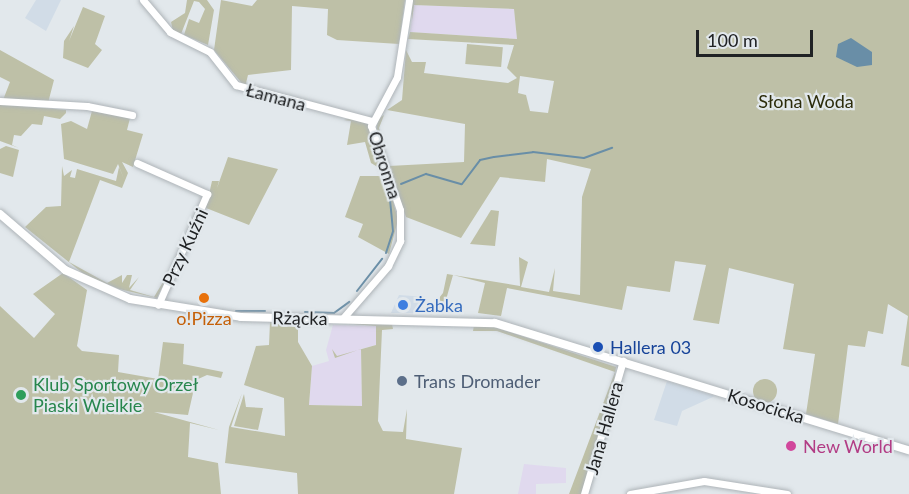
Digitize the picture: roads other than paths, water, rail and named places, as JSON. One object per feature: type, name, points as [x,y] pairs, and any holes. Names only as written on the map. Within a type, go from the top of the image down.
[{"type":"street","name":"Łamana","points":[[143,0],[170,32],[210,52],[236,86],[372,121]]},
{"type":"street","name":"Obronna","points":[[343,318],[388,266],[402,229],[372,121],[397,77],[409,0]]},
{"type":"street","points":[[0,101],[87,106],[132,116]]},
{"type":"street","name":"Przy Kuźni","points":[[138,163],[207,194],[158,305]]},
{"type":"street","name":"Rżącka","points":[[0,214],[65,270],[114,294],[158,305],[241,317],[495,323],[623,361]]},
{"type":"street","name":"Kosocicka","points":[[623,361],[909,450]]},
{"type":"street","name":"Jana Hallera","points":[[584,494],[623,361]]},
{"type":"street","points":[[630,494],[704,481],[787,494]]},
{"type":"water","points":[[851,38],[872,52],[872,65],[857,67],[836,57],[838,44]]},
{"type":"waterway","points":[[401,184],[426,174],[462,184],[480,160],[494,157],[533,152],[584,158],[612,148]]},
{"type":"waterway","points":[[386,253],[393,231],[389,189]]},
{"type":"waterway","points":[[357,291],[382,259]]},
{"type":"waterway","points":[[305,312],[334,313],[349,302]]},
{"type":"waterway","points":[[236,311],[265,311]]},
{"type":"place","name":"o!Pizza","points":[[204,298]]},
{"type":"place","name":"Żabka","points":[[403,305]]},
{"type":"place","name":"Hallera 03","points":[[598,347]]},
{"type":"place","name":"Trans Dromader","points":[[402,381]]},
{"type":"place","name":"Klub Sportowy Orzeł Piaski Wielkie","points":[[21,395]]},
{"type":"place","name":"New World","points":[[791,446]]},
{"type":"park label","name":"Słona Woda","points":[[806,101]]}]
